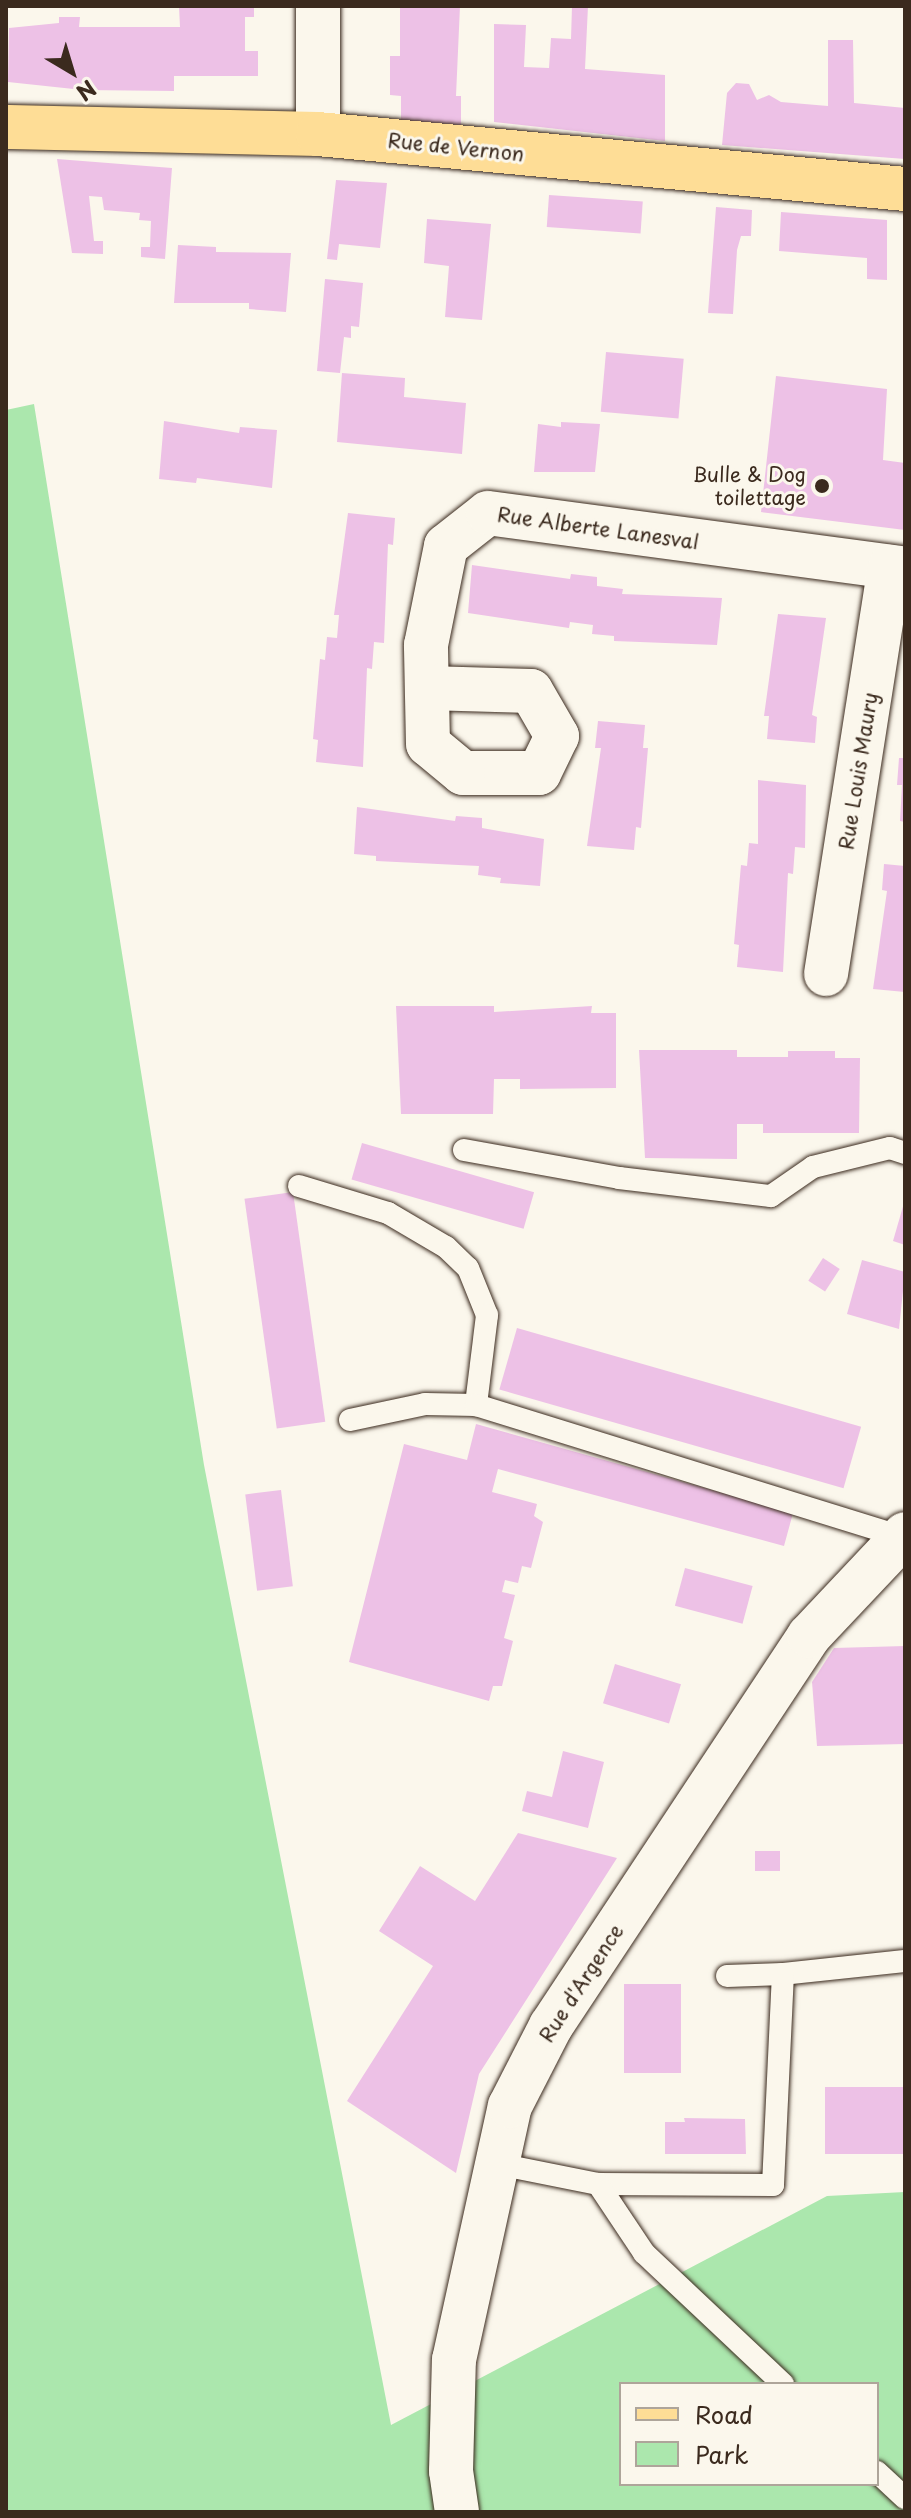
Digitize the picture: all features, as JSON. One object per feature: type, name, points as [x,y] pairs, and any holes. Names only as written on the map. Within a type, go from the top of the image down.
[{"type":"main road","name":"Rue de Vernon","points":[[6,127],[318,134],[905,189]]},
{"type":"street","points":[[318,6],[318,134]]},
{"type":"street","name":"Rue Alberte Lanesval","points":[[427,688],[426,645],[446,546],[488,513],[898,568]]},
{"type":"street","name":"Rue Louis Maury","points":[[826,974],[898,568]]},
{"type":"street","name":"Rue d'Argence","points":[[457,2512],[451,2471],[454,2360],[493,2163],[510,2106],[551,2026],[809,1636],[903,1535]]},
{"type":"lane","points":[[464,1150],[619,1178],[771,1196],[813,1167],[890,1148],[905,1153]]},
{"type":"lane","points":[[299,1186],[388,1213],[446,1247],[468,1268],[487,1315],[476,1405]]},
{"type":"lane","points":[[350,1420],[425,1404],[476,1405],[903,1535]]},
{"type":"lane","points":[[727,1976],[783,1974],[905,1961]]},
{"type":"lane","points":[[493,2163],[598,2184],[773,2185],[783,1974]]},
{"type":"lane","points":[[598,2184],[644,2253],[781,2382]]},
{"type":"lane","points":[[879,2474],[905,2498]]},
{"type":"green space","points":[[34,404],[204,1465],[391,2425],[827,2196],[905,2192],[905,2512],[6,2512],[6,410]]},
{"type":"building","points":[[179,6],[254,6],[254,17],[245,17],[245,51],[258,51],[258,76],[174,76],[174,91],[83,90],[8,82],[9,28],[59,23],[59,17],[80,17],[79,27],[180,27]]},
{"type":"building","points":[[400,6],[460,6],[456,96],[461,96],[461,125],[401,120],[401,96],[390,95],[390,56],[400,56]]},
{"type":"building","points":[[572,6],[588,6],[585,69],[665,75],[665,141],[494,122],[494,24],[526,25],[524,67],[549,68],[551,38],[571,39]]},
{"type":"building","points":[[828,40],[853,40],[854,103],[905,108],[905,159],[722,145],[727,93],[736,83],[749,84],[757,100],[769,95],[781,102],[828,106]]},
{"type":"building","points":[[57,159],[172,168],[165,259],[141,257],[141,247],[150,247],[151,221],[139,220],[140,213],[104,210],[102,197],[89,196],[94,241],[103,241],[103,254],[72,253]]},
{"type":"building","points":[[336,180],[387,183],[380,248],[339,244],[337,260],[327,259]]},
{"type":"building","points":[[549,195],[643,202],[641,233],[547,227]]},
{"type":"building","points":[[716,207],[752,210],[751,236],[741,236],[737,250],[733,314],[708,313]]},
{"type":"building","points":[[781,212],[887,220],[887,280],[867,279],[867,258],[779,251]]},
{"type":"building","points":[[427,219],[491,224],[482,320],[445,317],[449,266],[424,263]]},
{"type":"building","points":[[178,245],[216,247],[216,252],[291,253],[286,312],[249,309],[249,303],[174,303]]},
{"type":"building","points":[[325,279],[363,283],[359,327],[351,326],[351,338],[344,337],[340,373],[317,371]]},
{"type":"building","points":[[606,352],[684,359],[678,419],[601,412]]},
{"type":"building","points":[[342,373],[405,378],[404,397],[466,403],[462,454],[337,442]]},
{"type":"building","name":"Bulle & Dog toilettage","points":[[776,376],[887,389],[883,460],[905,463],[905,530],[761,512]]},
{"type":"building","points":[[164,421],[239,433],[240,427],[277,430],[272,488],[197,478],[196,483],[159,479]]},
{"type":"building","points":[[561,422],[600,424],[595,472],[534,472],[538,424],[561,427]]},
{"type":"building","points":[[348,513],[395,518],[393,545],[388,544],[384,643],[374,642],[372,669],[367,668],[363,767],[316,762],[318,740],[313,739],[320,659],[325,660],[327,637],[337,638],[339,615],[334,615]]},
{"type":"building","points":[[472,565],[570,579],[571,574],[597,577],[597,586],[623,589],[622,594],[722,598],[717,645],[614,641],[614,636],[592,634],[593,625],[570,622],[569,628],[468,613]]},
{"type":"building","points":[[778,614],[826,618],[812,715],[817,717],[815,743],[767,739],[769,716],[764,716]]},
{"type":"building","points":[[598,721],[645,725],[643,748],[648,748],[641,828],[636,827],[634,850],[587,846],[601,748],[595,748]]},
{"type":"building","points":[[899,758],[905,758],[905,822],[900,821],[902,785],[897,785]]},
{"type":"building","points":[[758,780],[806,785],[805,848],[795,847],[793,874],[788,873],[783,972],[737,967],[739,945],[734,944],[741,865],[747,866],[749,843],[758,844]]},
{"type":"building","points":[[357,807],[455,821],[456,816],[482,818],[482,828],[544,839],[540,886],[500,883],[501,878],[478,875],[479,866],[376,861],[376,856],[354,854]]},
{"type":"building","points":[[884,864],[905,866],[905,992],[873,989],[887,891],[882,890]]},
{"type":"building","points":[[396,1006],[494,1006],[494,1012],[592,1006],[591,1013],[616,1013],[616,1088],[520,1089],[520,1079],[494,1079],[493,1114],[401,1114]]},
{"type":"building","points":[[639,1050],[737,1050],[737,1057],[788,1057],[788,1051],[835,1051],[835,1058],[860,1058],[859,1133],[763,1133],[763,1124],[737,1124],[737,1159],[645,1158]]},
{"type":"building","points":[[362,1143],[534,1192],[524,1229],[352,1180]]},
{"type":"building","points":[[293,1192],[325,1422],[277,1429],[244,1199]]},
{"type":"building","points":[[905,1203],[905,1245],[893,1241]]},
{"type":"building","points":[[823,1258],[840,1269],[825,1292],[808,1281]]},
{"type":"building","points":[[862,1260],[905,1272],[899,1329],[847,1314]]},
{"type":"building","points":[[517,1328],[861,1427],[843,1488],[499,1390]]},
{"type":"building","points":[[476,1424],[793,1513],[784,1546],[498,1469],[492,1492],[537,1504],[534,1516],[543,1522],[531,1568],[522,1566],[518,1583],[505,1580],[502,1592],[515,1595],[504,1638],[513,1641],[502,1686],[493,1686],[489,1701],[349,1662],[404,1444],[467,1460]]},
{"type":"building","points":[[281,1490],[293,1586],[257,1591],[245,1494]]},
{"type":"building","points":[[685,1568],[753,1586],[743,1624],[675,1606]]},
{"type":"building","points":[[905,1646],[905,1744],[817,1746],[812,1682],[834,1648]]},
{"type":"building","points":[[615,1664],[681,1684],[669,1723],[603,1703]]},
{"type":"building","points":[[563,1751],[604,1762],[588,1828],[522,1811],[527,1791],[552,1797]]},
{"type":"building","points":[[518,1833],[617,1858],[479,2074],[456,2173],[347,2101],[433,1966],[379,1931],[420,1866],[475,1901]]},
{"type":"building","points":[[755,1851],[780,1851],[780,1871],[755,1871]]},
{"type":"building","points":[[624,1984],[681,1984],[681,2073],[624,2073]]},
{"type":"building","points":[[825,2087],[905,2087],[905,2154],[825,2154]]},
{"type":"building","points":[[684,2118],[745,2119],[746,2154],[665,2154],[665,2122],[685,2122]]},
{"type":"place","name":"Bulle & Dog toilettage","points":[[822,486]]}]
